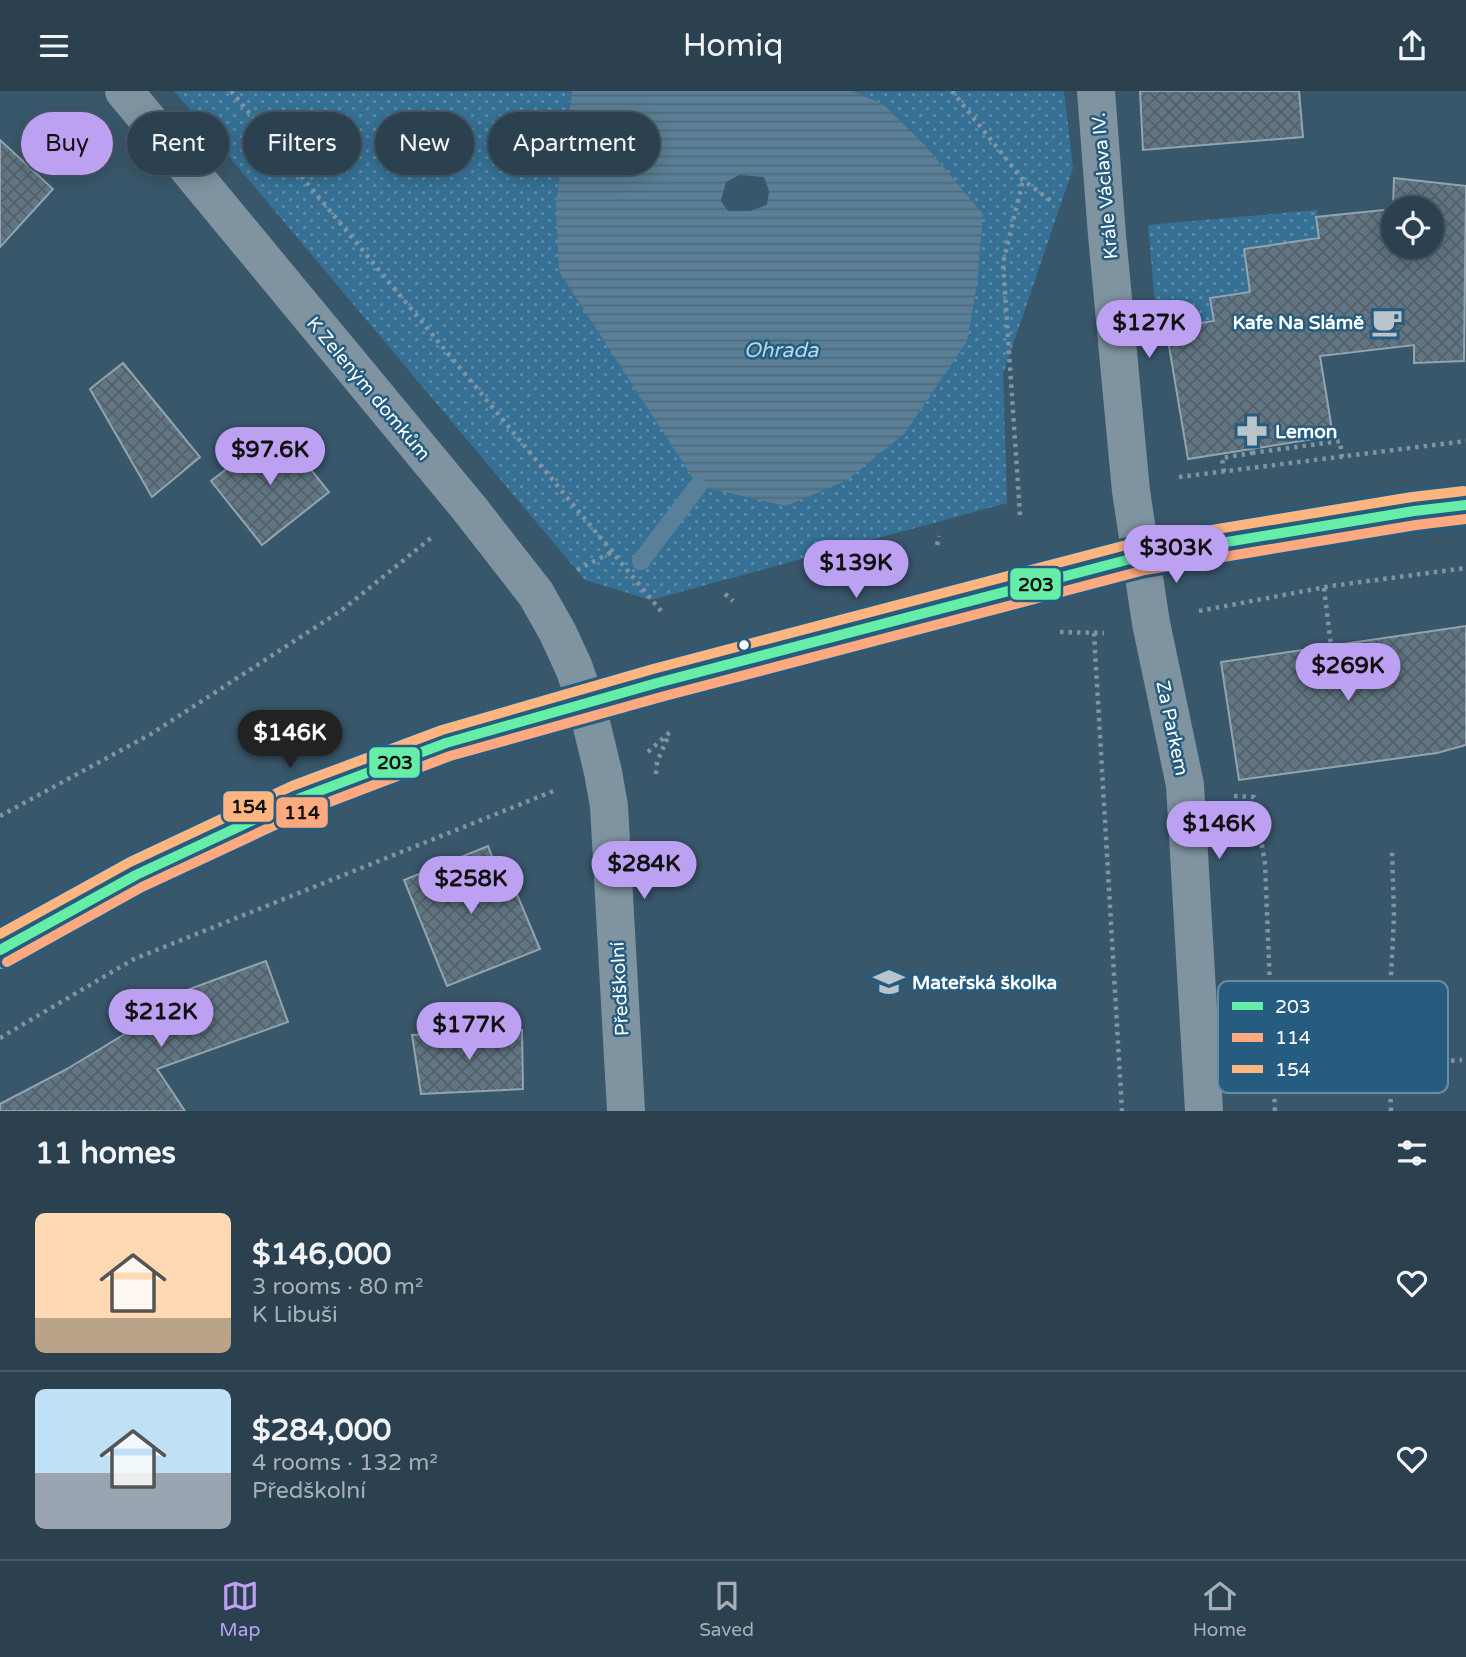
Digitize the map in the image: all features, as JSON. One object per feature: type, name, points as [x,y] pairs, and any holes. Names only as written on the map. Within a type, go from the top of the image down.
[{"type":"street","name":"K Zeleným domkům","points":[[124,91],[469,508],[536,594],[558,633],[586,702]]},
{"type":"street","name":"Krále Václava IV.","points":[[1096,91],[1131,491],[1142,556]]},
{"type":"street","points":[[0,950],[135,875],[298,799],[446,743],[586,702],[1142,556],[1466,505]]},
{"type":"street","name":"Za Parkem","points":[[1142,556],[1151,623],[1185,785],[1204,1111]]},
{"type":"street","name":"Předškolní","points":[[586,702],[609,806],[626,1111]]},
{"type":"path","points":[[231,91],[661,611]]},
{"type":"path","points":[[952,91],[1023,180],[1064,210]]},
{"type":"path","points":[[1020,515],[1003,263],[1023,180]]},
{"type":"path","points":[[1224,472],[1222,458],[1252,451],[1340,441],[1342,457]]},
{"type":"path","points":[[1176,478],[1466,441]]},
{"type":"path","points":[[0,815],[151,734],[342,610],[469,508]]},
{"type":"path","points":[[937,545],[939,537]]},
{"type":"path","points":[[576,571],[612,552]]},
{"type":"path","points":[[1188,613],[1324,588],[1466,568]]},
{"type":"path","points":[[1324,588],[1331,646]]},
{"type":"path","points":[[725,594],[733,601]]},
{"type":"path","points":[[1094,633],[1122,1111]]},
{"type":"path","points":[[0,1038],[134,959],[558,789]]},
{"type":"path","points":[[1227,796],[1254,797],[1265,864],[1269,981]]},
{"type":"path","points":[[1391,981],[1394,917],[1392,849]]},
{"type":"path","points":[[1448,1061],[1462,1060]]},
{"type":"path","points":[[1274,1093],[1275,1111]]},
{"type":"path","points":[[1390,1093],[1391,1111]]},
{"type":"shaded area","points":[[174,91],[572,91],[571,112],[488,112],[488,175],[590,175],[671,442],[698,486],[983,214],[924,144],[883,104],[853,91],[1064,91],[1073,168],[1003,374],[1007,503],[651,600],[585,580],[245,175],[361,175],[361,112],[243,112],[243,173],[229,156],[229,112],[192,112]]},
{"type":"shaded area","points":[[1318,210],[1316,217],[1336,353],[1296,241],[1244,249],[1250,292],[1210,298],[1214,321],[1167,328],[1168,335],[1158,336],[1148,225]]},
{"type":"water","name":"Ohrada","points":[[572,91],[853,91],[883,104],[924,144],[983,214],[977,284],[967,341],[905,433],[847,480],[786,506],[698,486],[559,271],[556,204],[560,175],[660,175],[660,112],[569,112]],"holes":[[[739,175],[764,177],[769,191],[767,205],[750,211],[728,211],[721,201],[726,182]]]},
{"type":"building","points":[[1140,91],[1299,91],[1303,137],[1143,150]]},
{"type":"building","points":[[0,140],[21,159],[21,175],[38,175],[53,189],[0,247]]},
{"type":"building","points":[[1394,178],[1466,186],[1464,361],[1414,363],[1414,345],[1320,356],[1333,436],[1188,459],[1166,328],[1214,321],[1210,298],[1250,292],[1244,249],[1319,238],[1316,217],[1381,210],[1381,259],[1444,259],[1444,196],[1393,196]]},
{"type":"building","points":[[123,363],[200,457],[152,497],[90,389]]},
{"type":"building","points":[[278,429],[329,492],[262,545],[211,481]]},
{"type":"building","points":[[1466,626],[1466,745],[1437,753],[1239,780],[1221,662]]},
{"type":"building","points":[[488,846],[500,877],[508,873],[540,949],[447,986],[404,880]]},
{"type":"building","points":[[266,961],[288,1022],[157,1069],[185,1111],[0,1111],[0,1104],[67,1069],[186,997],[184,991]]},
{"type":"building","points":[[522,1030],[523,1089],[421,1094],[412,1035]]},
{"type":"waterway","points":[[641,561],[698,486]]},
{"type":"transit line","name":"154","points":[[0,934],[130,862],[292,786],[442,730],[653,669],[1138,542],[1412,497],[1464,491]]},
{"type":"transit line","name":"203","points":[[0,950],[136,875],[298,799],[446,743],[657,683],[1142,556],[1414,511],[1466,505]]},
{"type":"transit line","name":"114","points":[[7,962],[142,887],[303,812],[450,756],[661,697],[1145,570],[1466,519]]},
{"type":"place","name":"Kafe Na Slámě","points":[[1387,322]]},
{"type":"place","name":"Lemon","points":[[1252,431]]},
{"type":"place","name":"Mateřská školka","points":[[889,982]]}]
